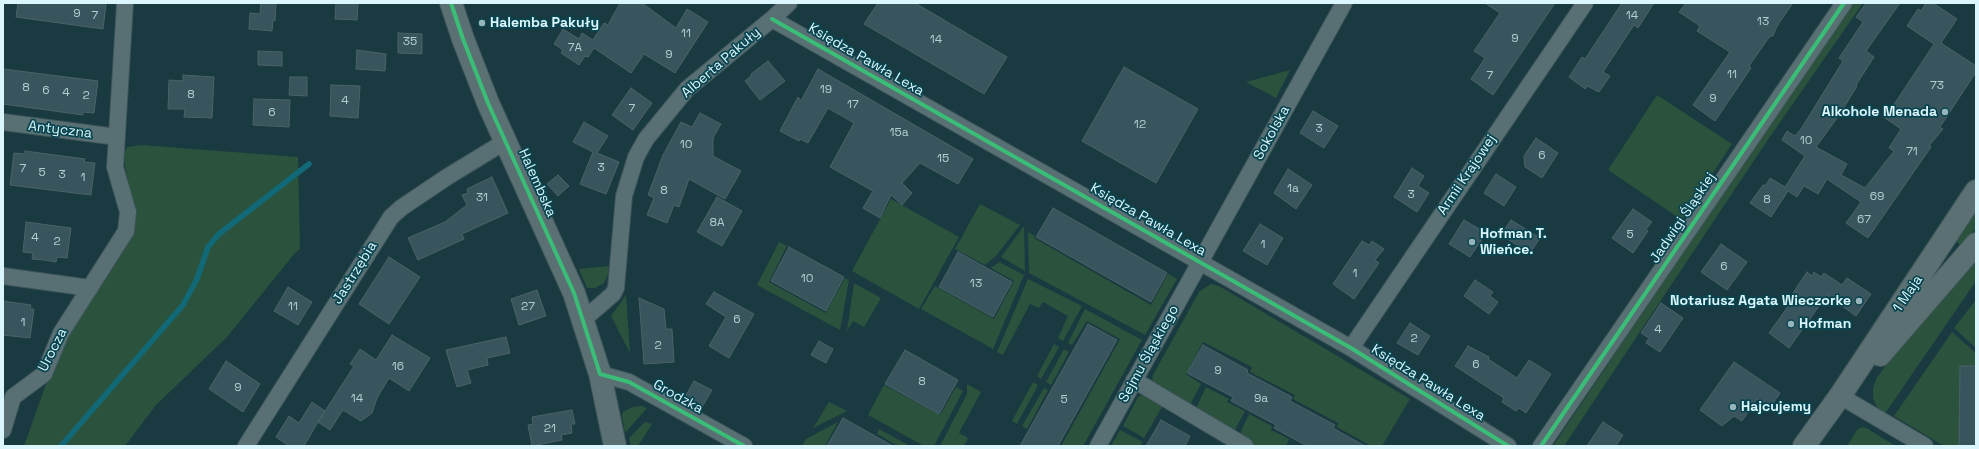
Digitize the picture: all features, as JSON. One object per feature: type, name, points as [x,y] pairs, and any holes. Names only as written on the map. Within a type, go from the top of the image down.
[{"type":"main road","name":"Halembska","points":[[451,3],[480,82],[569,282],[600,374],[615,446]]},
{"type":"main road","name":"1 Maja","points":[[1804,446],[1840,396],[1976,191]]},
{"type":"main road","name":"1 Maja","points":[[1840,396],[1888,347],[1976,244]]},
{"type":"street","name":"Urocza","points":[[3,430],[13,397],[44,374],[61,333],[124,237],[128,222],[128,212],[115,167],[125,3]]},
{"type":"street","name":"Alberta Pakuły","points":[[583,320],[613,294],[616,288],[624,196],[636,157],[646,139],[687,89],[772,19],[789,3]]},
{"type":"street","name":"Sokolska","points":[[1200,262],[1344,3]]},
{"type":"street","name":"Armii Krajowej","points":[[1351,348],[1585,3]]},
{"type":"street","name":"Jadwigi Śląskiej","points":[[1541,446],[1844,3]]},
{"type":"street","name":"Księdza Pawła Lexa","points":[[772,19],[1351,348],[1508,446]]},
{"type":"street","name":"Antyczna","points":[[3,122],[117,137]]},
{"type":"street","name":"Jastrzębia","points":[[246,446],[391,217],[401,208],[447,177],[506,141]]},
{"type":"street","name":"Sejmu Śląskiego","points":[[1098,446],[1200,262]]},
{"type":"street","points":[[3,276],[90,288]]},
{"type":"street","name":"Grodzka","points":[[600,374],[629,382],[744,446]]},
{"type":"street","points":[[1134,380],[1245,446]]},
{"type":"street","points":[[1840,396],[1925,446]]},
{"type":"green space","points":[[1851,3],[1863,3],[1767,141],[1564,446],[1553,446]]},
{"type":"green space","points":[[1290,70],[1276,98],[1246,82]]},
{"type":"green space","points":[[1657,95],[1732,144],[1682,220],[1608,170]]},
{"type":"green space","points":[[141,145],[298,157],[300,249],[295,253],[227,337],[156,405],[125,446],[24,446],[51,370],[62,347],[88,302],[109,273],[135,227],[135,214],[123,156],[127,147]]},
{"type":"green space","points":[[891,199],[959,237],[919,309],[852,271]]},
{"type":"green space","points":[[980,204],[1020,225],[996,256],[985,265],[955,249]]},
{"type":"green space","points":[[1976,210],[1976,228],[1965,243],[1960,245],[1957,242],[1958,237]]},
{"type":"green space","points":[[1024,226],[1025,271],[1001,257]]},
{"type":"green space","points":[[1028,232],[1035,236],[1034,238],[1151,305],[1168,274],[1177,279],[1145,335],[1029,273]]},
{"type":"green space","points":[[779,242],[787,246],[769,282],[826,313],[845,278],[849,280],[840,330],[757,285]]},
{"type":"green space","points":[[1976,258],[1976,281],[1884,415],[1880,414],[1873,398],[1873,389],[1876,379],[1901,344]]},
{"type":"green space","points":[[999,262],[1024,275],[993,349],[921,309],[935,286],[994,319],[1014,281],[991,268]]},
{"type":"green space","points":[[609,266],[608,274],[604,283],[595,288],[587,288],[579,269]]},
{"type":"green space","points":[[1028,279],[1082,306],[1063,341],[1058,338],[1068,316],[1043,302],[1039,308],[1030,304],[1003,355],[997,352]]},
{"type":"green space","points":[[854,283],[881,298],[864,327],[853,321],[847,331]]},
{"type":"green space","points":[[1211,284],[1219,286],[1410,399],[1382,446],[1371,446],[1337,427],[1338,423],[1293,399],[1295,395],[1250,372],[1252,367],[1203,342],[1186,374],[1201,384],[1189,407],[1152,383],[1153,375],[1199,292]]},
{"type":"green space","points":[[626,295],[630,353],[611,316]]},
{"type":"green space","points":[[1976,300],[1976,348],[1954,328]]},
{"type":"green space","points":[[1085,309],[1142,340],[1083,446],[1061,446],[1120,339],[1087,321],[1072,345],[1068,343]]},
{"type":"green space","points":[[1952,332],[1976,353],[1976,446],[1944,446],[1894,416]]},
{"type":"green space","points":[[1054,344],[1059,347],[1041,379],[1037,376]]},
{"type":"green space","points":[[1064,349],[1069,352],[1051,385],[1046,382]]},
{"type":"green space","points":[[1033,382],[1038,385],[1017,424],[1012,421]]},
{"type":"green space","points":[[967,384],[981,392],[959,433],[968,438],[964,446],[940,446],[967,394]]},
{"type":"green space","points":[[884,385],[940,415],[956,387],[963,391],[934,446],[924,446],[868,415]]},
{"type":"green space","points":[[1206,387],[1229,399],[1227,402],[1245,411],[1234,432],[1195,410]]},
{"type":"green space","points":[[1044,388],[1048,390],[1027,429],[1022,426]]},
{"type":"green space","points":[[1144,393],[1165,402],[1144,438],[1123,426],[1138,397]]},
{"type":"green space","points":[[829,402],[847,411],[813,428]]},
{"type":"green space","points":[[642,406],[647,408],[625,433],[622,416],[623,412],[632,407]]},
{"type":"green space","points":[[1249,414],[1272,426],[1271,430],[1289,439],[1286,446],[1256,446],[1239,436]]},
{"type":"green space","points":[[645,422],[652,424],[638,446],[631,446],[629,438]]},
{"type":"green space","points":[[838,422],[825,446],[802,446],[806,439]]},
{"type":"green space","points":[[1862,427],[1894,445],[1847,446],[1857,430]]},
{"type":"green space","points":[[879,429],[910,446],[898,446],[877,434]]},
{"type":"green space","points":[[1120,430],[1143,442],[1140,446],[1111,446]]},
{"type":"building","points":[[18,3],[103,3],[106,4],[103,29],[16,17]]},
{"type":"building","points":[[261,3],[276,3],[275,21],[273,20],[272,31],[249,29],[250,13],[260,14]]},
{"type":"building","points":[[336,3],[358,3],[357,20],[335,19]]},
{"type":"building","points":[[620,3],[642,3],[676,28],[687,9],[708,22],[675,73],[644,54],[631,73],[594,48],[588,57],[585,56],[579,65],[561,53],[563,50],[554,44],[563,29],[579,39],[582,33],[593,40],[604,23],[608,25]]},
{"type":"building","points":[[878,3],[915,3],[1007,57],[984,94],[864,24]]},
{"type":"building","points":[[1485,3],[1555,3],[1493,95],[1471,79],[1485,58],[1474,51],[1500,13]]},
{"type":"building","points":[[1622,3],[1654,3],[1638,28],[1634,25],[1603,72],[1610,76],[1599,92],[1587,86],[1585,89],[1569,77],[1582,57],[1585,59]]},
{"type":"building","points":[[1686,3],[1793,3],[1777,26],[1773,36],[1770,36],[1749,66],[1751,68],[1715,121],[1693,105],[1730,52],[1697,31],[1700,26],[1679,12]]},
{"type":"building","points":[[1866,3],[1900,3],[1866,51],[1874,57],[1840,114],[1816,147],[1847,164],[1841,175],[1865,188],[1894,151],[1889,148],[1901,129],[1885,118],[1934,44],[1907,26],[1918,9],[1921,11],[1926,3],[1933,3],[1957,19],[1941,43],[1976,66],[1976,72],[1940,127],[1943,129],[1929,146],[1931,147],[1868,238],[1846,223],[1861,202],[1827,179],[1818,194],[1804,186],[1797,197],[1788,191],[1771,217],[1750,203],[1763,185],[1766,185],[1770,178],[1785,187],[1805,156],[1782,140],[1787,131],[1795,136],[1801,129],[1843,61],[1839,58],[1863,22],[1856,17]]},
{"type":"building","points":[[398,33],[422,34],[422,54],[398,53]]},
{"type":"building","points":[[357,50],[386,54],[385,71],[356,69]]},
{"type":"building","points":[[258,51],[282,52],[282,66],[258,65]]},
{"type":"building","points":[[768,61],[785,81],[760,100],[745,81],[752,75],[751,74]]},
{"type":"building","points":[[1124,67],[1198,109],[1156,183],[1082,141]]},
{"type":"building","points":[[3,69],[98,81],[94,113],[83,112],[83,115],[3,104]]},
{"type":"building","points":[[818,69],[973,159],[958,184],[920,163],[902,183],[912,193],[902,205],[891,195],[880,218],[863,208],[873,191],[830,167],[854,123],[828,108],[808,143],[800,139],[799,141],[780,131],[798,97],[801,101]]},
{"type":"building","points":[[183,75],[214,77],[212,118],[184,117],[185,109],[168,109],[169,80],[183,81]]},
{"type":"building","points":[[290,77],[307,77],[307,96],[289,95]]},
{"type":"building","points":[[331,85],[360,86],[358,118],[330,116]]},
{"type":"building","points":[[631,88],[652,103],[633,130],[612,115]]},
{"type":"building","points":[[254,99],[290,100],[289,127],[253,125]]},
{"type":"building","points":[[1313,111],[1338,126],[1324,148],[1300,133]]},
{"type":"building","points":[[700,113],[721,124],[713,138],[713,156],[741,171],[725,199],[689,179],[679,207],[674,205],[667,223],[647,215],[654,198],[648,195],[663,155],[681,122],[692,127]]},
{"type":"building","points":[[584,122],[608,136],[597,153],[619,162],[606,194],[580,184],[593,152],[573,142]]},
{"type":"building","points":[[1536,138],[1558,153],[1542,178],[1525,167],[1524,156]]},
{"type":"building","points":[[25,151],[85,159],[84,162],[95,163],[91,195],[10,185],[14,153],[25,154]]},
{"type":"building","points":[[1412,168],[1424,176],[1418,186],[1429,193],[1417,212],[1394,197]]},
{"type":"building","points":[[1288,169],[1312,185],[1296,209],[1274,193]]},
{"type":"building","points":[[1496,174],[1516,187],[1504,206],[1484,193]]},
{"type":"building","points":[[558,175],[569,186],[558,196],[547,184]]},
{"type":"building","points":[[492,177],[508,213],[462,234],[464,239],[418,260],[408,238],[445,222],[467,205],[462,195],[468,193],[467,189]]},
{"type":"building","points":[[717,197],[742,211],[722,246],[697,232]]},
{"type":"building","points":[[1053,208],[1167,273],[1151,302],[1036,237]]},
{"type":"building","points":[[1633,209],[1652,222],[1646,229],[1648,231],[1633,253],[1612,238]]},
{"type":"building","points":[[1464,220],[1486,233],[1470,257],[1449,244]]},
{"type":"building","points":[[1511,220],[1540,238],[1530,253],[1501,235]]},
{"type":"building","points":[[26,222],[71,228],[67,258],[57,257],[56,262],[32,259],[33,253],[23,252]]},
{"type":"building","points":[[1260,224],[1283,238],[1267,265],[1243,251]]},
{"type":"building","points":[[1362,241],[1369,245],[1372,241],[1384,249],[1375,260],[1379,263],[1354,299],[1333,284]]},
{"type":"building","points":[[1721,244],[1747,262],[1727,290],[1701,272]]},
{"type":"building","points":[[789,247],[844,277],[826,311],[771,281]]},
{"type":"building","points":[[958,252],[1012,282],[993,317],[939,287]]},
{"type":"building","points":[[389,257],[420,277],[389,324],[359,304]]},
{"type":"building","points":[[1807,272],[1812,276],[1814,272],[1821,277],[1824,273],[1842,285],[1847,278],[1871,294],[1856,316],[1827,295],[1789,348],[1769,333],[1794,298],[1791,296]]},
{"type":"building","points":[[1475,280],[1493,292],[1490,296],[1498,302],[1489,314],[1464,296]]},
{"type":"building","points":[[288,287],[312,302],[298,325],[274,311]]},
{"type":"building","points":[[537,290],[546,316],[519,325],[511,299]]},
{"type":"building","points":[[714,292],[754,314],[729,358],[709,346],[726,317],[706,304]]},
{"type":"building","points":[[639,298],[664,309],[666,329],[672,329],[674,362],[644,364]]},
{"type":"building","points":[[3,301],[31,305],[30,309],[34,309],[30,338],[3,335]]},
{"type":"building","points":[[1661,303],[1683,318],[1660,352],[1646,343],[1649,338],[1641,333]]},
{"type":"building","points":[[1410,323],[1430,336],[1418,355],[1397,343]]},
{"type":"building","points":[[1088,324],[1117,340],[1058,446],[1020,446]]},
{"type":"building","points":[[392,335],[430,358],[409,391],[389,378],[377,398],[372,413],[361,421],[343,410],[330,430],[318,422],[354,366],[350,364],[360,349],[376,360]]},
{"type":"building","points":[[506,337],[510,353],[487,358],[488,365],[467,370],[471,383],[457,387],[446,350]]},
{"type":"building","points":[[819,341],[833,349],[826,363],[811,355]]},
{"type":"building","points":[[1203,345],[1248,370],[1247,373],[1292,397],[1290,401],[1335,425],[1333,428],[1365,446],[1307,446],[1274,428],[1276,425],[1231,401],[1233,397],[1187,373]]},
{"type":"building","points":[[1468,346],[1489,357],[1488,359],[1517,378],[1529,360],[1551,374],[1526,413],[1519,408],[1516,411],[1502,402],[1504,398],[1455,366]]},
{"type":"building","points":[[905,350],[958,380],[939,414],[885,384]]},
{"type":"building","points":[[226,361],[260,384],[243,412],[209,389]]},
{"type":"building","points":[[1734,362],[1780,393],[1770,408],[1757,399],[1742,421],[1734,416],[1722,426],[1700,410]]},
{"type":"building","points":[[1960,366],[1976,366],[1976,446],[1959,446]]},
{"type":"building","points":[[694,381],[712,390],[701,409],[684,399]]},
{"type":"building","points":[[312,402],[325,411],[304,446],[289,446],[276,437],[289,416],[299,423]]},
{"type":"building","points":[[572,410],[575,424],[571,424],[572,433],[561,435],[562,440],[532,446],[528,425],[533,424],[532,417]]},
{"type":"building","points":[[843,418],[893,446],[827,446]]},
{"type":"building","points":[[1161,420],[1190,436],[1185,446],[1146,446]]},
{"type":"building","points":[[1603,422],[1623,435],[1616,446],[1587,446]]},
{"type":"waterway","points":[[61,446],[183,305],[197,279],[208,247],[219,234],[309,164]]},
{"type":"cycle path","points":[[451,3],[463,39],[488,103],[574,293],[600,374],[629,382],[744,446]]},
{"type":"cycle path","points":[[1541,446],[1844,3]]},
{"type":"cycle path","points":[[772,19],[1351,348],[1508,446]]},
{"type":"place","name":"Halemba Pakuły","points":[[482,23]]},
{"type":"place","name":"Alkohole Menada","points":[[1945,112]]},
{"type":"place","name":"Hofman T. Wieńce.","points":[[1472,242]]},
{"type":"place","name":"Notariusz Agata Wieczorke","points":[[1859,301]]},
{"type":"place","name":"Hofman","points":[[1791,324]]},
{"type":"place","name":"Hajcujemy","points":[[1733,407]]}]
